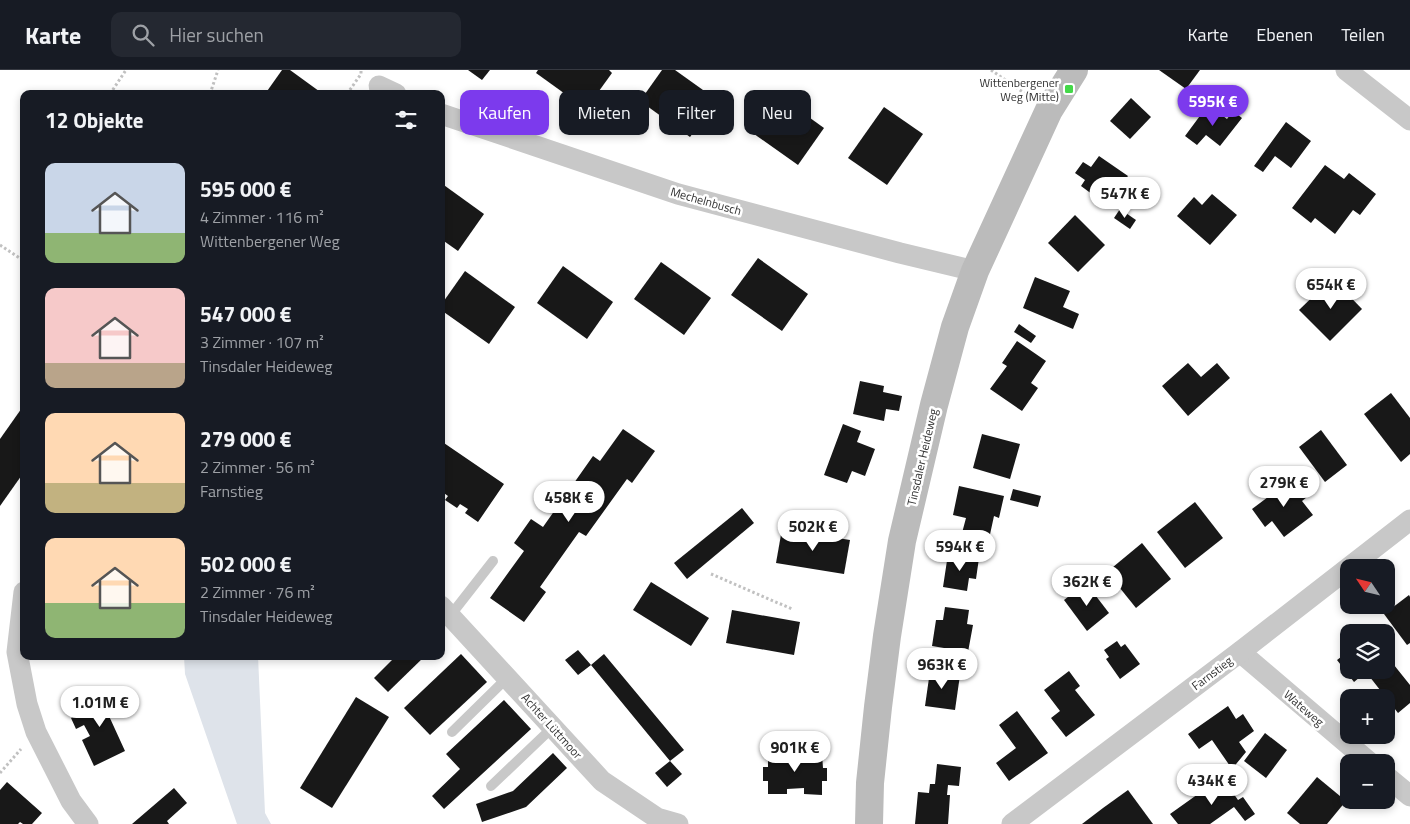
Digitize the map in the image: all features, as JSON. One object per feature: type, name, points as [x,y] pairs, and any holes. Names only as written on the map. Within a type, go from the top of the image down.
[{"type":"street","name":"Tinsdaler Heideweg","points":[[869,824],[870,784],[878,707],[902,542],[934,405],[956,327],[975,271],[1049,110],[1074,70]]},
{"type":"street","points":[[1346,70],[1410,120]]},
{"type":"street","name":"Mechelnbusch","points":[[445,115],[678,194],[975,271]]},
{"type":"street","name":"Farnstieg","points":[[1012,824],[1240,652],[1410,520]]},
{"type":"street","name":"Achter Lüttmoor","points":[[446,611],[602,781],[657,818],[678,824]]},
{"type":"street","points":[[20,626],[17,652],[27,704],[36,732],[71,801],[88,824]]},
{"type":"street","name":"Wateweg","points":[[1240,652],[1360,754]]},
{"type":"street","points":[[1395,784],[1410,796]]},
{"type":"lane","points":[[446,611],[493,561]]},
{"type":"lane","points":[[452,732],[508,677]]},
{"type":"lane","points":[[490,786],[553,727]]},
{"type":"path","points":[[113,90],[126,70]]},
{"type":"path","points":[[211,90],[218,70]]},
{"type":"path","points":[[350,90],[361,74],[355,70]]},
{"type":"path","points":[[991,70],[1049,110]]},
{"type":"path","points":[[0,245],[20,258]]},
{"type":"path","points":[[711,574],[792,609]]},
{"type":"path","points":[[0,773],[36,732]]},
{"type":"shaded area","points":[[184,660],[258,660],[265,813],[271,824],[237,824],[185,674]]},
{"type":"building","points":[[282,70],[290,70],[318,90],[268,90]]},
{"type":"building","points":[[468,70],[490,70],[482,80]]},
{"type":"building","points":[[538,70],[609,70],[612,73],[600,90],[560,90],[536,73]]},
{"type":"building","points":[[662,70],[675,70],[703,90],[659,90],[659,115],[649,107],[648,90]]},
{"type":"building","points":[[1159,70],[1200,70],[1186,89]]},
{"type":"building","points":[[1131,98],[1151,117],[1130,139],[1110,121]]},
{"type":"building","points":[[1208,105],[1227,119],[1233,111],[1242,118],[1220,146],[1206,135],[1197,145],[1185,136]]},
{"type":"building","points":[[884,107],[923,134],[887,185],[848,158]]},
{"type":"building","points":[[811,119],[824,128],[798,165],[756,135],[811,135]]},
{"type":"building","points":[[1286,122],[1311,141],[1291,168],[1275,156],[1263,172],[1254,166]]},
{"type":"building","points":[[1099,156],[1128,176],[1119,188],[1116,186],[1104,203],[1081,186],[1085,180],[1075,173],[1083,162],[1091,167]]},
{"type":"building","points":[[1325,165],[1344,179],[1349,173],[1376,194],[1360,215],[1353,210],[1335,234],[1315,218],[1311,223],[1292,208]]},
{"type":"building","points":[[445,186],[484,214],[458,251],[445,242]]},
{"type":"building","points":[[1212,194],[1237,215],[1210,245],[1177,216],[1194,197],[1202,205]]},
{"type":"building","points":[[1120,209],[1136,220],[1130,229],[1114,218]]},
{"type":"building","points":[[1075,215],[1105,245],[1078,272],[1048,243]]},
{"type":"building","points":[[758,258],[808,294],[782,331],[731,295]]},
{"type":"building","points":[[661,262],[711,298],[684,335],[634,299]]},
{"type":"building","points":[[563,266],[613,302],[587,339],[537,303]]},
{"type":"building","points":[[465,271],[515,307],[489,344],[445,313],[445,299]]},
{"type":"building","points":[[1035,277],[1070,291],[1063,307],[1079,314],[1073,329],[1023,308]]},
{"type":"building","points":[[1332,278],[1362,309],[1330,341],[1299,310]]},
{"type":"building","points":[[1019,324],[1036,336],[1031,343],[1014,332]]},
{"type":"building","points":[[1017,341],[1046,361],[1031,383],[1038,388],[1022,411],[990,389],[1007,366],[1002,363]]},
{"type":"building","points":[[1188,363],[1201,377],[1217,363],[1230,378],[1188,416],[1162,386]]},
{"type":"building","points":[[860,381],[884,386],[883,392],[902,396],[899,411],[886,409],[884,421],[853,414]]},
{"type":"building","points":[[1391,393],[1410,418],[1410,454],[1401,462],[1364,414]]},
{"type":"building","points":[[20,411],[20,478],[0,506],[0,439]]},
{"type":"building","points":[[843,424],[861,431],[857,442],[875,449],[865,476],[852,471],[847,483],[824,475]]},
{"type":"building","points":[[623,429],[655,451],[632,483],[627,479],[586,536],[579,532],[540,587],[546,592],[524,622],[490,598],[524,551],[514,543],[531,519],[543,527],[593,456],[600,461]]},
{"type":"building","points":[[1321,430],[1347,465],[1325,482],[1299,447]]},
{"type":"building","points":[[982,434],[1020,444],[1010,479],[973,468]]},
{"type":"building","points":[[445,444],[504,484],[478,522],[465,513],[468,509],[460,504],[457,508],[445,500],[448,496],[445,494]]},
{"type":"building","points":[[1293,478],[1307,497],[1302,501],[1313,515],[1284,537],[1272,521],[1265,527],[1252,509]]},
{"type":"building","points":[[959,486],[1004,496],[999,518],[994,516],[989,539],[962,533],[966,518],[953,515]]},
{"type":"building","points":[[1013,489],[1041,496],[1038,507],[1010,500]]},
{"type":"building","points":[[1195,502],[1223,538],[1185,568],[1157,532]]},
{"type":"building","points":[[742,508],[754,523],[687,579],[674,563]]},
{"type":"building","points":[[782,529],[850,540],[844,574],[776,563]]},
{"type":"building","points":[[1142,543],[1171,579],[1136,608],[1107,572]]},
{"type":"building","points":[[948,554],[979,558],[976,579],[969,578],[967,591],[943,587]]},
{"type":"building","points":[[651,582],[709,618],[691,646],[633,610]]},
{"type":"building","points":[[1086,583],[1109,613],[1087,631],[1064,600]]},
{"type":"building","points":[[1409,595],[1410,643],[1407,645],[1395,629],[1395,624],[1391,624],[1384,614],[1395,614],[1395,606]]},
{"type":"building","points":[[945,607],[969,610],[967,624],[973,625],[968,652],[932,646],[936,620],[943,620]]},
{"type":"building","points":[[732,610],[800,622],[794,655],[726,643]]},
{"type":"building","points":[[1117,641],[1121,647],[1125,644],[1140,664],[1120,679],[1106,659],[1109,657],[1104,650]]},
{"type":"building","points":[[578,650],[591,665],[578,675],[565,660]]},
{"type":"building","points":[[461,654],[487,682],[430,735],[404,708]]},
{"type":"building","points":[[604,654],[684,750],[670,761],[591,665]]},
{"type":"building","points":[[392,660],[421,660],[388,692],[374,678]]},
{"type":"building","points":[[1395,666],[1410,685],[1410,703],[1398,713],[1395,709],[1395,689],[1379,689],[1371,679],[1395,679]]},
{"type":"building","points":[[930,671],[960,675],[955,710],[925,706]]},
{"type":"building","points":[[1069,671],[1080,686],[1075,690],[1095,715],[1066,737],[1051,718],[1060,711],[1044,690]]},
{"type":"building","points":[[108,687],[119,711],[109,716],[125,751],[94,766],[82,740],[90,736],[84,725],[76,729],[71,718],[96,706],[90,695]]},
{"type":"building","points":[[356,697],[389,717],[332,808],[300,788]]},
{"type":"building","points":[[504,700],[531,729],[444,809],[432,796],[460,769],[446,754]]},
{"type":"building","points":[[1228,706],[1236,719],[1243,714],[1254,731],[1239,742],[1246,752],[1232,769],[1212,740],[1199,749],[1188,734]]},
{"type":"building","points":[[1017,711],[1048,753],[1009,781],[996,763],[1016,748],[999,725]]},
{"type":"building","points":[[1265,733],[1287,750],[1266,778],[1244,761]]},
{"type":"building","points":[[553,753],[567,768],[526,807],[482,822],[476,804],[513,791]]},
{"type":"building","points":[[768,754],[822,754],[823,768],[827,768],[827,781],[822,781],[822,795],[804,794],[804,788],[787,789],[787,794],[768,794],[768,781],[763,781],[763,767],[768,767]]},
{"type":"building","points":[[670,761],[682,774],[667,787],[655,773]]},
{"type":"building","points":[[937,764],[961,767],[959,786],[948,785],[947,795],[950,795],[948,824],[915,824],[918,792],[929,793],[930,784],[935,784]]},
{"type":"building","points":[[1222,777],[1238,800],[1243,797],[1255,814],[1245,821],[1234,807],[1210,824],[1178,824],[1170,814]]},
{"type":"building","points":[[1317,777],[1340,796],[1340,808],[1327,824],[1300,824],[1287,813]]},
{"type":"building","points":[[7,782],[42,813],[32,824],[20,822],[18,824],[0,824],[0,790]]},
{"type":"building","points":[[174,788],[187,803],[167,821],[169,824],[132,824]]},
{"type":"building","points":[[1128,790],[1153,824],[1082,824],[1103,808]]},
{"type":"place","name":"Wittenbergener Weg (Mitte)","points":[[1069,89]]}]
